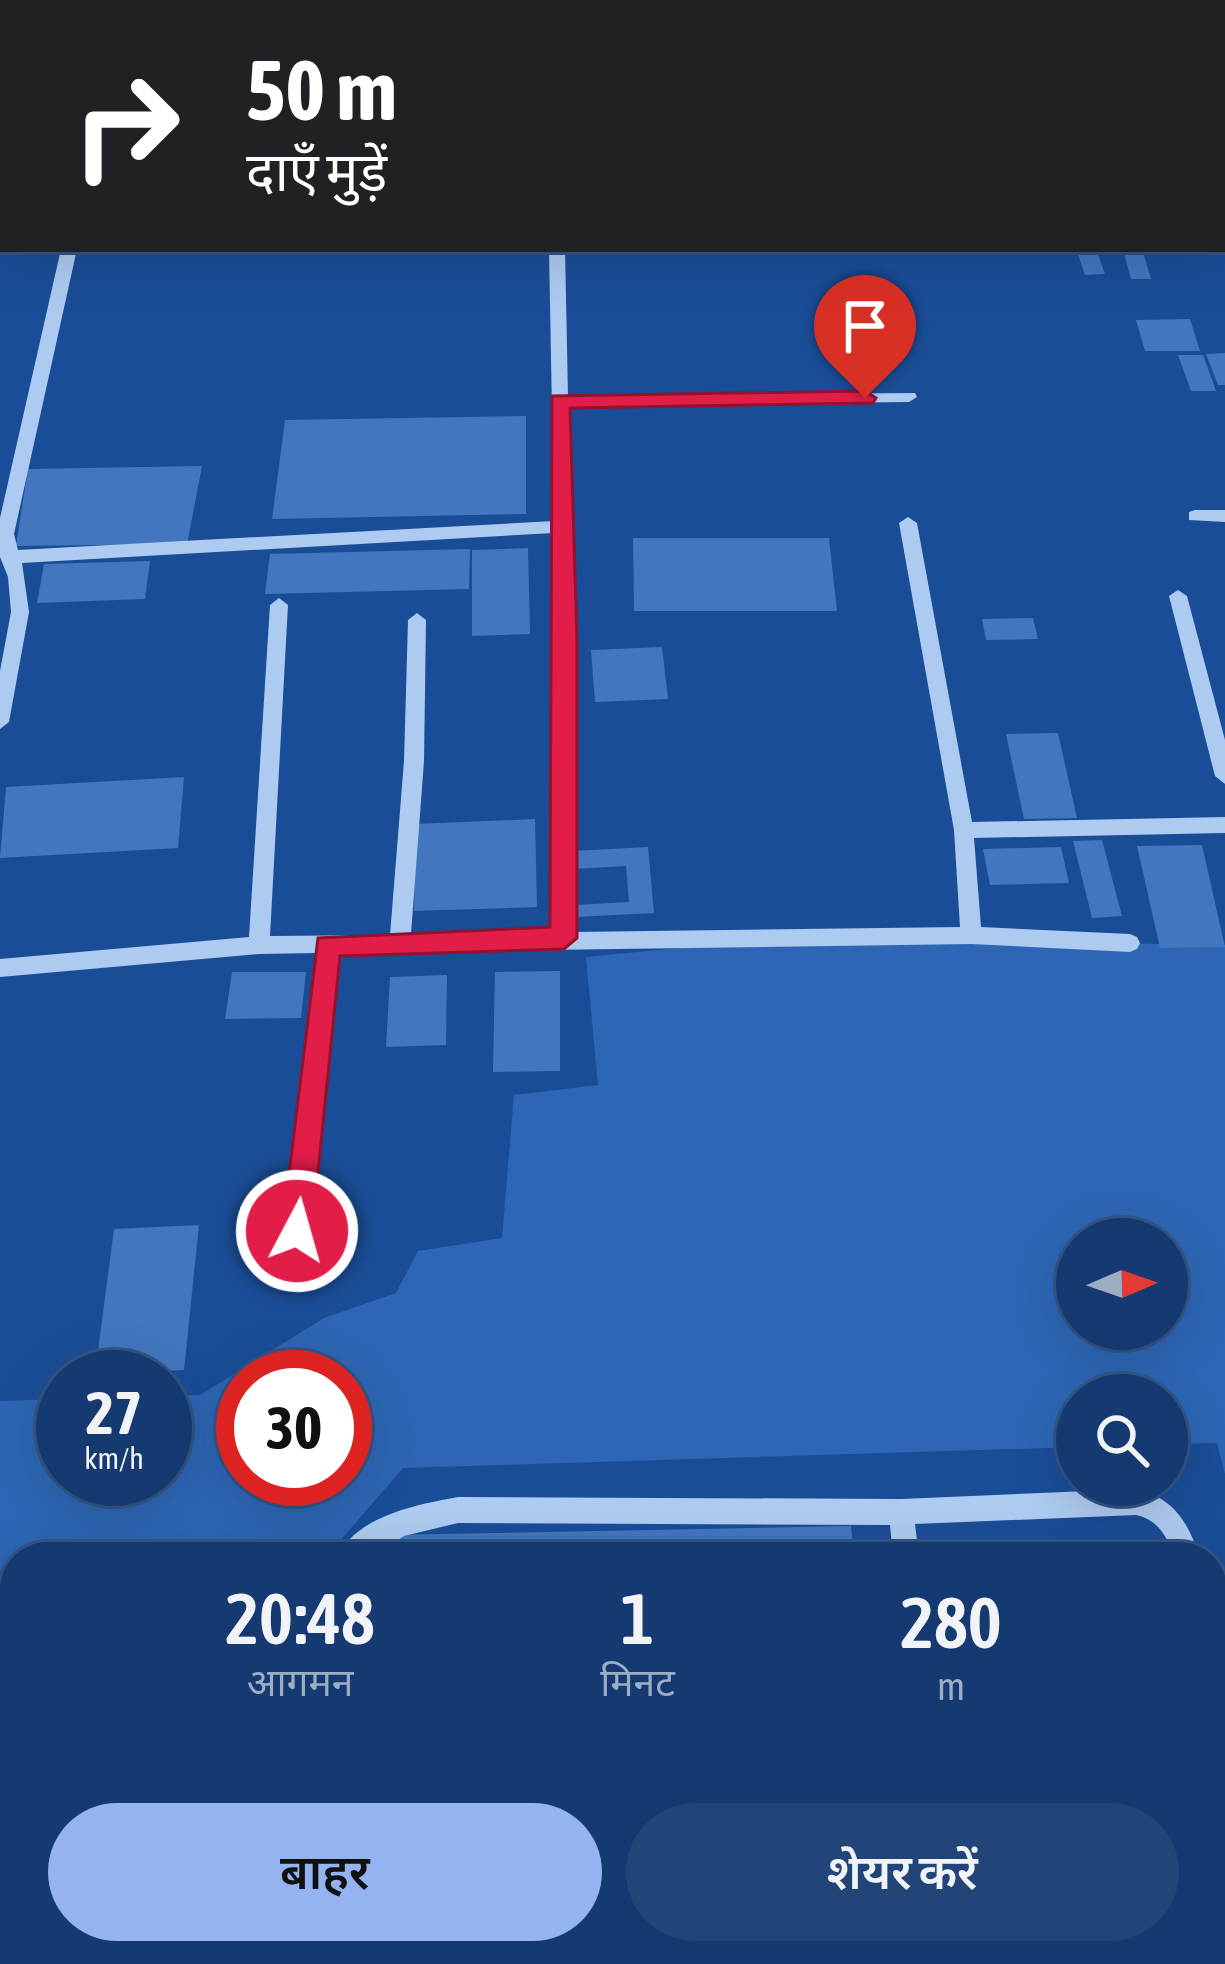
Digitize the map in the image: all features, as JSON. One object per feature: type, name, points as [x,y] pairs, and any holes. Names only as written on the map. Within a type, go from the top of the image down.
[{"type":"street","points":[[0,722],[20,612],[17,577],[5,534],[68,252]]},
{"type":"street","points":[[557,252],[564,938]]},
{"type":"street","points":[[559,401],[909,398]]},
{"type":"street","points":[[1195,516],[1225,516]]},
{"type":"street","points":[[908,523],[964,830],[971,935]]},
{"type":"street","points":[[9,556],[561,527]]},
{"type":"street","points":[[1178,596],[1225,776]]},
{"type":"street","points":[[260,945],[279,604]]},
{"type":"street","points":[[400,942],[414,761],[417,620]]},
{"type":"street","points":[[964,830],[1225,825]]},
{"type":"street","points":[[0,968],[260,945],[564,938],[842,940],[971,935],[1130,943]]},
{"type":"street","points":[[292,1278],[328,946]]},
{"type":"street","points":[[366,1542],[409,1518],[458,1510],[901,1512],[1136,1502],[1159,1506],[1175,1524],[1182,1542]]},
{"type":"street","points":[[901,1512],[904,1542]]},
{"type":"shaded area","points":[[866,930],[972,941],[1225,945],[1225,1474],[1217,1443],[1188,1444],[1188,1374],[1056,1374],[1056,1448],[403,1468],[372,1504],[372,1350],[272,1350],[324,1318],[396,1293],[418,1251],[502,1238],[514,1095],[598,1085],[586,957]]},
{"type":"shaded area","points":[[216,1385],[216,1506],[370,1506],[339,1542],[0,1542],[0,1401],[36,1400],[36,1506],[192,1506],[192,1395]]},
{"type":"building","points":[[1077,252],[1097,252],[1105,274],[1085,275]]},
{"type":"building","points":[[1124,252],[1143,252],[1151,279],[1131,279]]},
{"type":"building","points":[[1190,319],[1200,351],[1145,351],[1136,320]]},
{"type":"building","points":[[1225,353],[1225,385],[1218,385],[1206,354]]},
{"type":"building","points":[[1178,355],[1203,355],[1216,391],[1191,391]]},
{"type":"building","points":[[526,416],[526,514],[272,519],[285,420]]},
{"type":"building","points":[[202,466],[187,544],[16,546],[28,469]]},
{"type":"building","points":[[633,538],[829,538],[837,611],[634,611]]},
{"type":"building","points":[[528,548],[530,634],[472,636],[472,550]]},
{"type":"building","points":[[470,549],[469,589],[265,594],[270,554]]},
{"type":"building","points":[[150,561],[145,599],[37,603],[44,564]]},
{"type":"building","points":[[1033,618],[1038,639],[986,640],[982,619]]},
{"type":"building","points":[[662,647],[668,699],[595,702],[591,650]]},
{"type":"building","points":[[1058,733],[1077,818],[1024,819],[1006,734]]},
{"type":"building","points":[[184,777],[178,848],[0,858],[6,787]]},
{"type":"building","points":[[535,819],[537,907],[414,911],[416,824]]},
{"type":"building","points":[[1102,840],[1122,916],[1092,918],[1073,841]]},
{"type":"building","points":[[1202,845],[1225,947],[1160,948],[1137,846]]},
{"type":"building","points":[[648,847],[654,913],[575,917],[575,905],[629,902],[626,866],[572,869],[572,851]]},
{"type":"building","points":[[1061,847],[1069,883],[990,885],[983,849]]},
{"type":"building","points":[[560,971],[560,1071],[493,1072],[495,972]]},
{"type":"building","points":[[232,972],[306,972],[301,1018],[225,1019]]},
{"type":"building","points":[[447,975],[446,1045],[386,1047],[390,977]]},
{"type":"building","points":[[199,1225],[186,1350],[98,1350],[114,1229]]},
{"type":"building","points":[[851,1526],[853,1542],[388,1542],[388,1535]]},
{"type":"route","points":[[297,1231],[328,946],[564,938],[565,640],[559,401],[865,398]]}]
